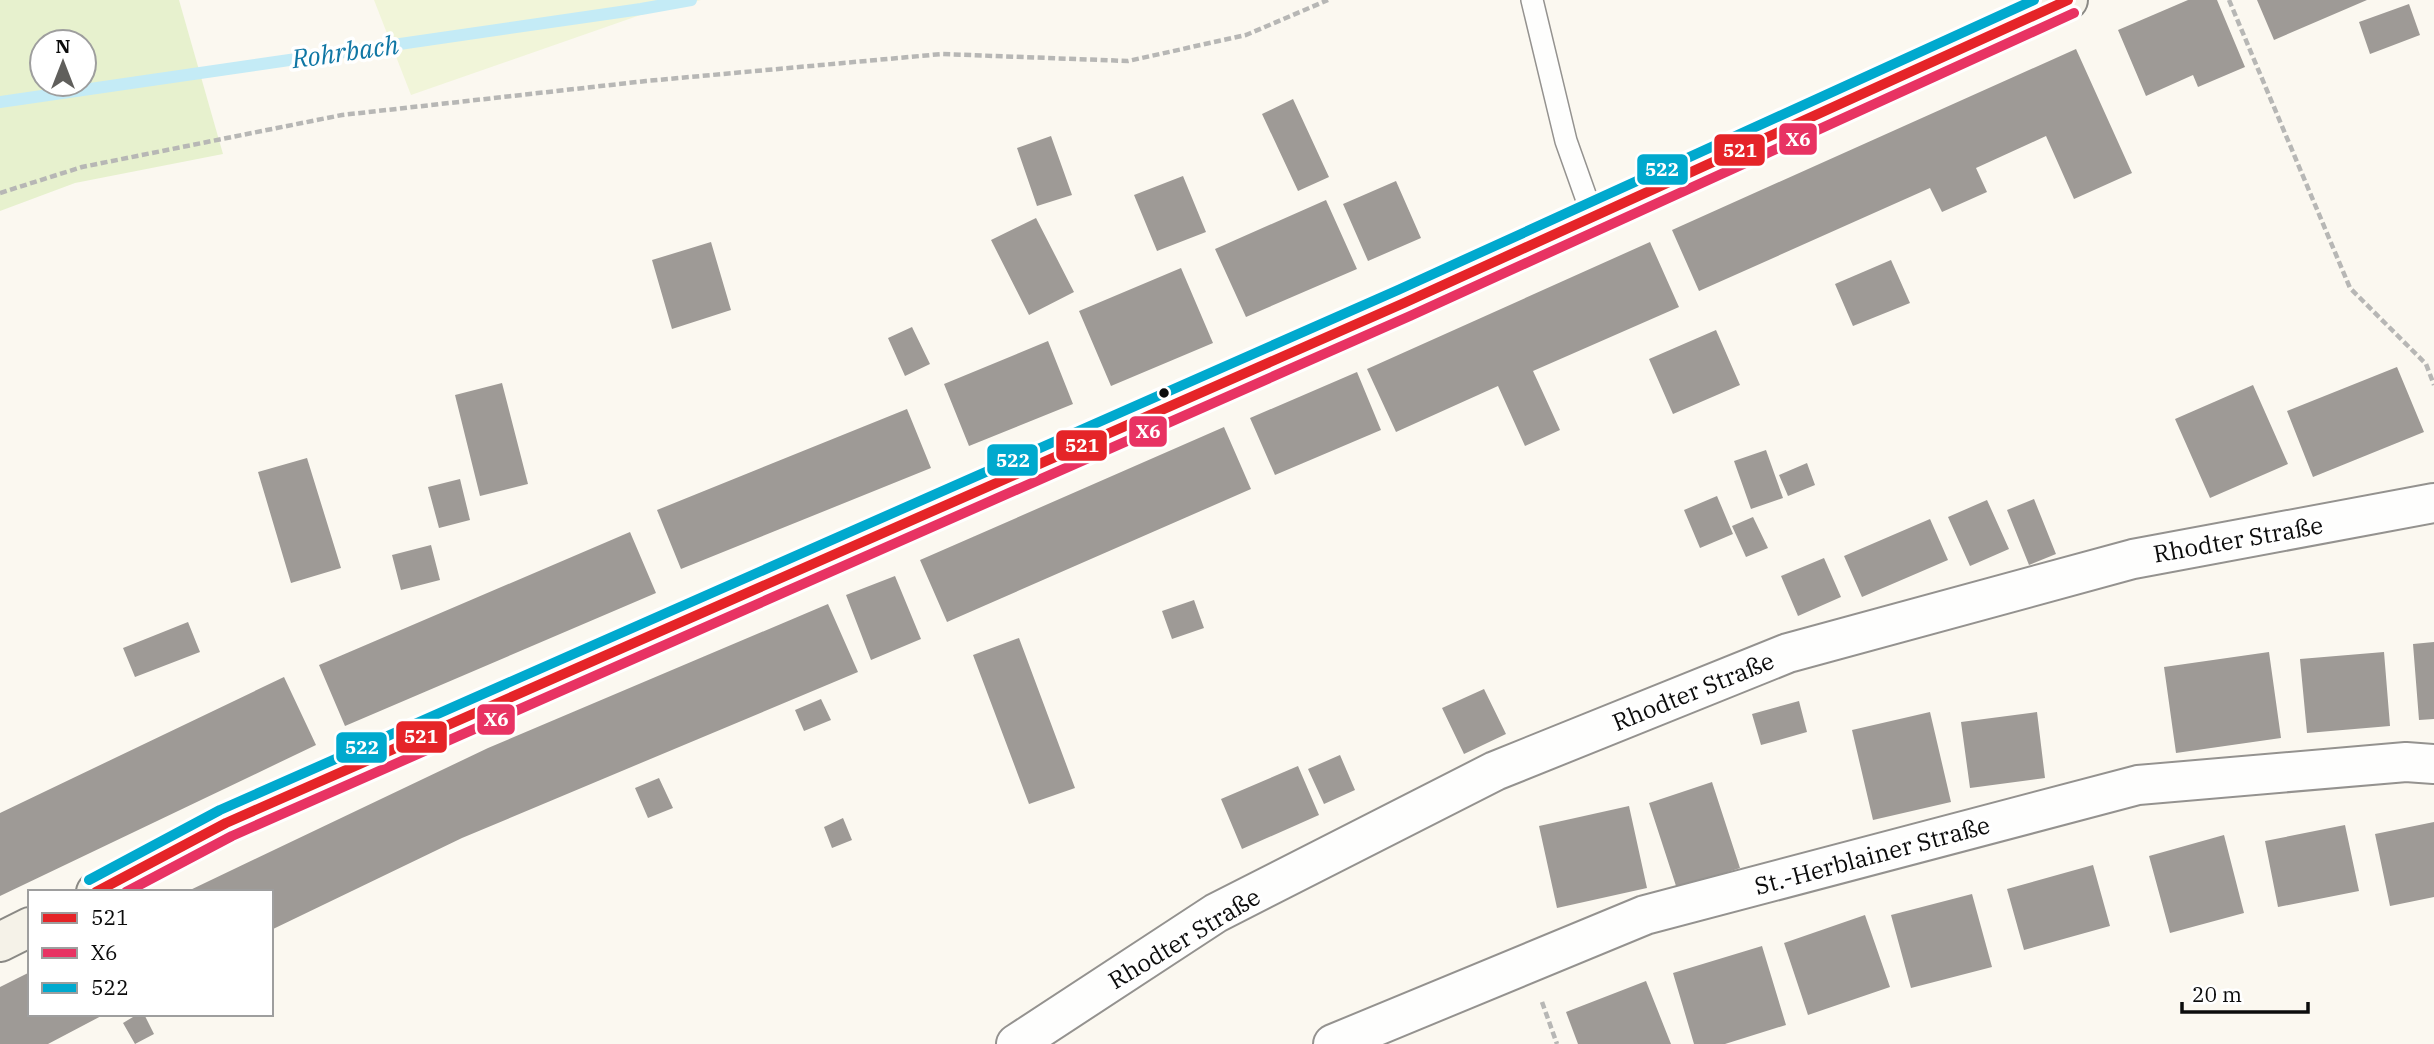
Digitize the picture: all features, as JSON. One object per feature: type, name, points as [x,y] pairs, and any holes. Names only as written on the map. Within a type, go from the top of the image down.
[{"type":"main road","points":[[100,890],[239,818],[1354,325],[2068,0]]},
{"type":"main road","points":[[0,942],[28,928]]},
{"type":"street","name":"Rhodter Straße","points":[[1016,1044],[1216,913],[1495,771],[1788,653],[2133,559],[2434,503]]},
{"type":"street","name":"St.-Herblainer Straße","points":[[1334,1044],[1645,915],[2138,785],[2406,762],[2434,764]]},
{"type":"lane","points":[[1532,0],[1566,141],[1593,217]]},
{"type":"path","points":[[0,193],[82,167],[342,115],[646,81],[942,54],[1128,61],[1246,35],[1328,0]]},
{"type":"path","points":[[2229,0],[2350,288],[2426,364],[2434,385]]},
{"type":"green space","points":[[0,0],[179,0],[223,154],[75,183],[0,211]]},
{"type":"green space","points":[[374,0],[701,0],[649,12],[411,95]]},
{"type":"building","points":[[2188,0],[2217,0],[2245,67],[2198,87],[2193,75],[2146,96],[2118,30]]},
{"type":"building","points":[[2257,0],[2367,0],[2274,40]]},
{"type":"building","points":[[2409,4],[2420,35],[2370,54],[2359,22]]},
{"type":"building","points":[[2076,49],[2132,173],[2074,199],[2046,136],[1976,168],[1987,192],[1942,212],[1930,188],[1699,291],[1672,230]]},
{"type":"building","points":[[1293,99],[1329,177],[1298,191],[1262,114]]},
{"type":"building","points":[[1051,136],[1072,195],[1037,206],[1017,148]]},
{"type":"building","points":[[1183,176],[1206,232],[1157,251],[1134,195]]},
{"type":"building","points":[[1396,181],[1421,238],[1368,261],[1343,204]]},
{"type":"building","points":[[1326,200],[1357,269],[1246,317],[1215,249]]},
{"type":"building","points":[[1036,218],[1074,292],[1029,315],[991,240]]},
{"type":"building","points":[[711,242],[731,310],[672,329],[652,260]]},
{"type":"building","points":[[1650,242],[1679,307],[1533,371],[1560,430],[1525,446],[1498,386],[1396,432],[1367,369]]},
{"type":"building","points":[[1891,260],[1910,303],[1853,326],[1835,284]]},
{"type":"building","points":[[1181,268],[1213,343],[1111,386],[1079,311]]},
{"type":"building","points":[[912,327],[930,364],[905,376],[888,338]]},
{"type":"building","points":[[1716,330],[1740,385],[1673,414],[1649,359]]},
{"type":"building","points":[[1048,341],[1073,404],[969,446],[944,384]]},
{"type":"building","points":[[2397,367],[2424,432],[2313,477],[2287,411]]},
{"type":"building","points":[[1357,372],[1381,430],[1275,475],[1250,418]]},
{"type":"building","points":[[502,383],[528,484],[480,496],[455,395]]},
{"type":"building","points":[[2253,385],[2288,464],[2210,498],[2175,419]]},
{"type":"building","points":[[907,409],[931,468],[681,569],[657,510]]},
{"type":"building","points":[[1224,427],[1251,489],[947,622],[920,560]]},
{"type":"building","points":[[1766,450],[1783,498],[1751,509],[1734,461]]},
{"type":"building","points":[[307,458],[341,568],[291,583],[258,472]]},
{"type":"building","points":[[1807,463],[1815,485],[1788,496],[1779,475]]},
{"type":"building","points":[[460,479],[470,520],[439,528],[428,487]]},
{"type":"building","points":[[1717,496],[1733,534],[1700,548],[1684,510]]},
{"type":"building","points":[[2034,499],[2056,554],[2029,565],[2007,510]]},
{"type":"building","points":[[1987,500],[2009,549],[1970,566],[1948,517]]},
{"type":"building","points":[[1753,517],[1768,548],[1746,557],[1732,526]]},
{"type":"building","points":[[1930,519],[1948,560],[1862,597],[1844,556]]},
{"type":"building","points":[[630,532],[656,593],[345,726],[319,665]]},
{"type":"building","points":[[431,545],[440,580],[401,590],[392,555]]},
{"type":"building","points":[[1824,558],[1841,597],[1798,616],[1781,576]]},
{"type":"building","points":[[895,576],[921,639],[871,660],[846,595]]},
{"type":"building","points":[[1194,600],[1204,628],[1172,639],[1162,611]]},
{"type":"building","points":[[828,604],[858,672],[462,838],[273,929],[273,890],[190,890],[488,748]]},
{"type":"building","points":[[188,622],[200,652],[135,677],[123,648]]},
{"type":"building","points":[[1019,638],[1075,788],[1029,804],[973,655]]},
{"type":"building","points":[[2434,642],[2434,719],[2419,720],[2413,644]]},
{"type":"building","points":[[2269,652],[2281,738],[2176,753],[2164,667]]},
{"type":"building","points":[[2384,652],[2390,726],[2307,733],[2300,659]]},
{"type":"building","points":[[284,677],[316,745],[0,896],[0,813]]},
{"type":"building","points":[[1484,689],[1506,734],[1464,754],[1442,708]]},
{"type":"building","points":[[821,699],[831,720],[804,731],[795,710]]},
{"type":"building","points":[[1799,701],[1807,732],[1761,745],[1752,714]]},
{"type":"building","points":[[1930,712],[1951,802],[1873,820],[1852,730]]},
{"type":"building","points":[[2037,712],[2045,778],[1970,788],[1961,722]]},
{"type":"building","points":[[1340,755],[1355,790],[1324,804],[1308,769]]},
{"type":"building","points":[[1298,766],[1319,815],[1242,849],[1221,799]]},
{"type":"building","points":[[659,778],[673,808],[648,818],[635,788]]},
{"type":"building","points":[[1712,782],[1740,868],[1677,889],[1649,803]]},
{"type":"building","points":[[1629,806],[1647,888],[1557,908],[1539,826]]},
{"type":"building","points":[[843,818],[852,840],[832,848],[824,827]]},
{"type":"building","points":[[2434,822],[2434,897],[2390,906],[2375,834]]},
{"type":"building","points":[[2345,825],[2359,891],[2278,907],[2265,841]]},
{"type":"building","points":[[2224,835],[2244,913],[2170,933],[2149,856]]},
{"type":"building","points":[[2093,865],[2110,926],[2024,950],[2007,889]]},
{"type":"building","points":[[1972,894],[1992,967],[1911,988],[1891,915]]},
{"type":"building","points":[[1865,915],[1890,987],[1808,1015],[1784,943]]},
{"type":"building","points":[[1762,946],[1786,1025],[1725,1044],[1694,1044],[1673,973]]},
{"type":"building","points":[[28,973],[28,1016],[101,1016],[48,1044],[0,1044],[0,987]]},
{"type":"building","points":[[1646,981],[1671,1044],[1578,1044],[1566,1012]]},
{"type":"building","points":[[135,1016],[145,1016],[154,1034],[135,1044],[123,1023]]},
{"type":"waterway","name":"Rohrbach","points":[[0,102],[691,0]]},
{"type":"transit line","name":"522","points":[[89,880],[220,810],[1398,290],[2034,0]]},
{"type":"transit line","name":"521","points":[[100,890],[226,823],[1404,303],[2068,0]]},
{"type":"transit line","name":"X6","points":[[130,890],[232,836],[1410,316],[2074,13]]}]
